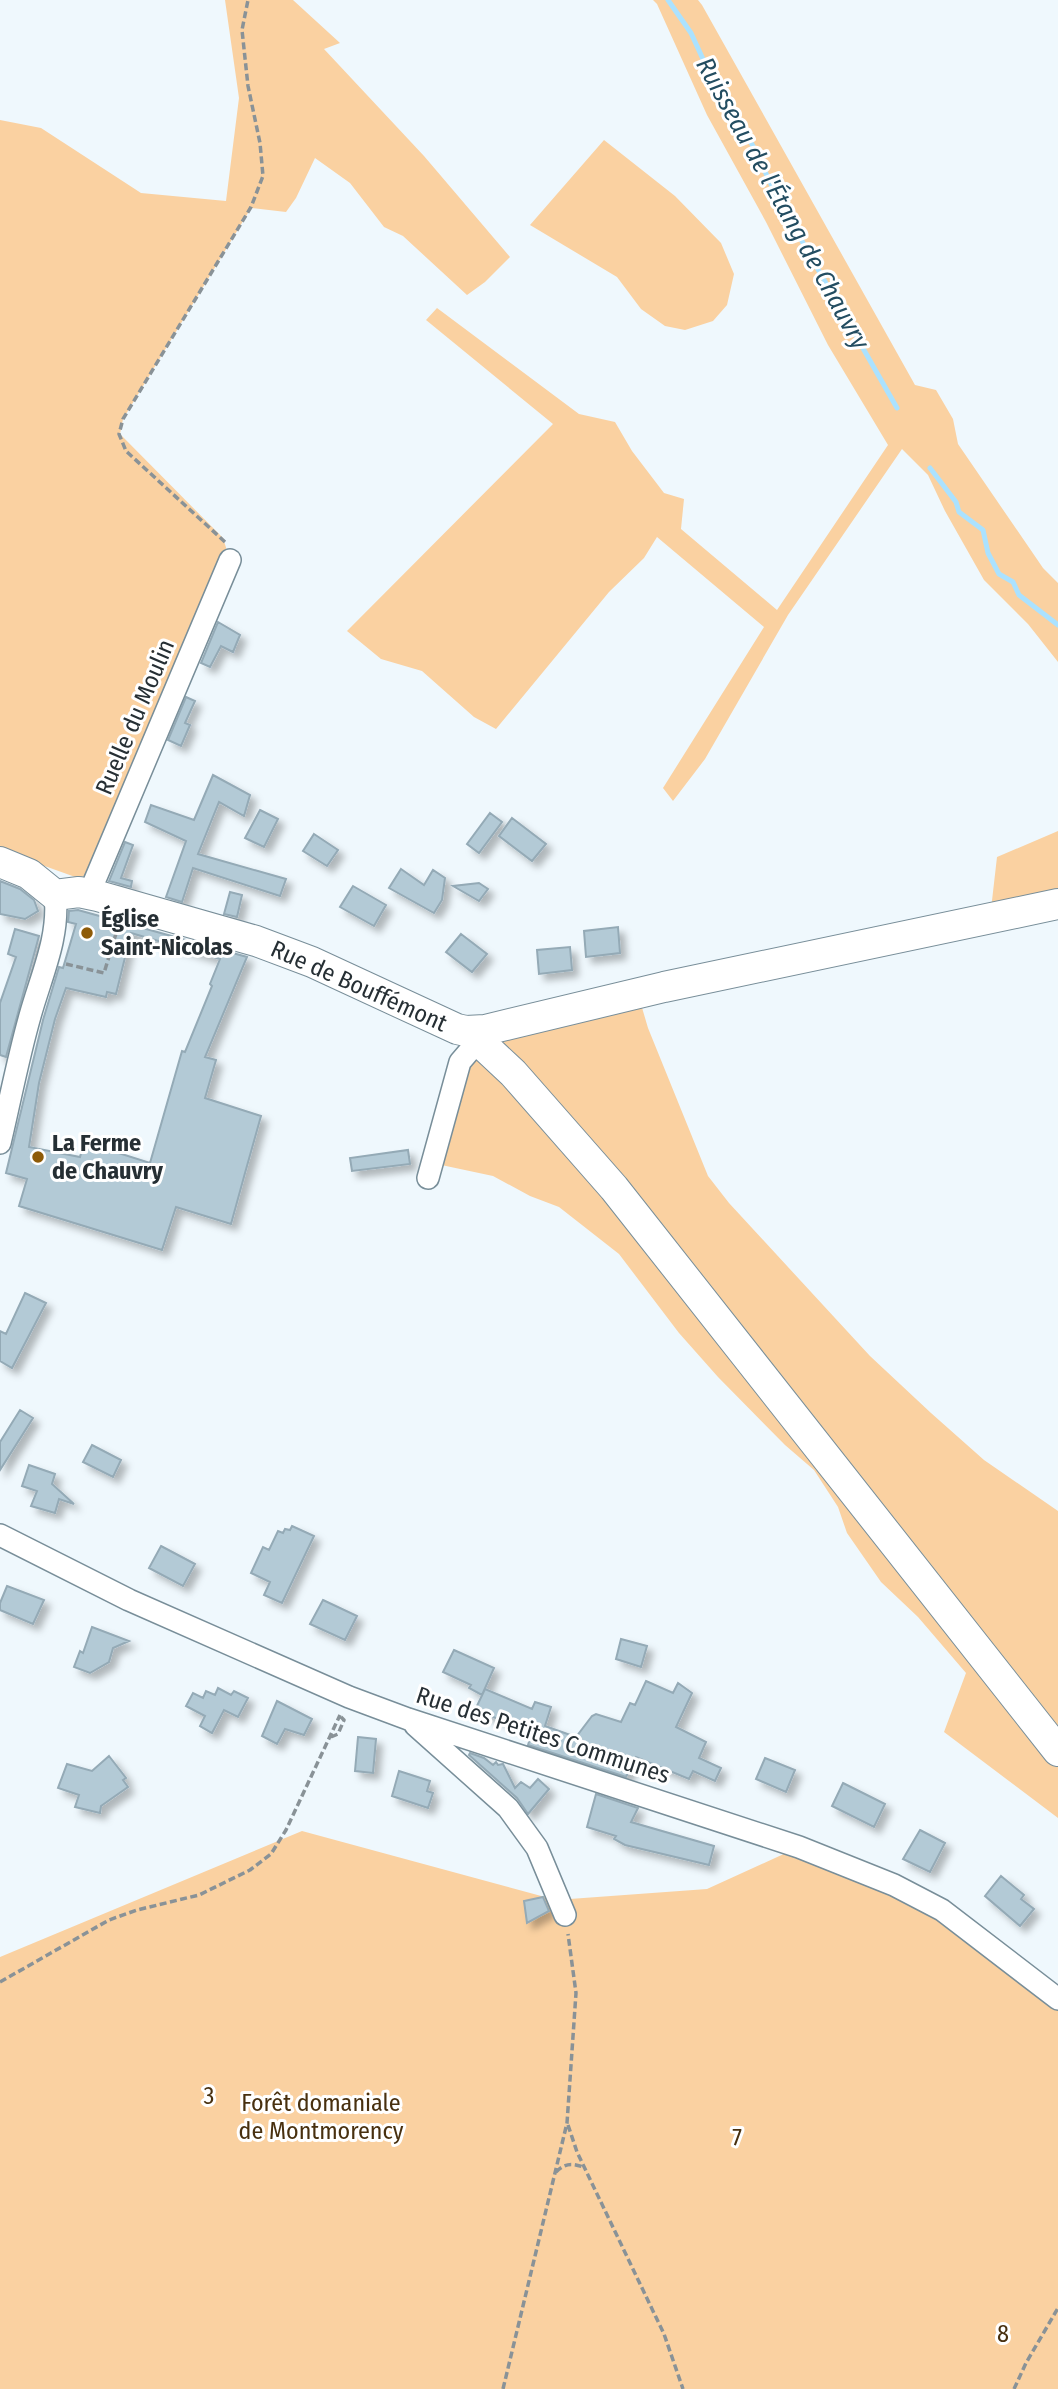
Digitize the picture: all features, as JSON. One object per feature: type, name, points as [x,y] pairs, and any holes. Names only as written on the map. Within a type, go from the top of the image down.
[{"type":"street","name":"Ruelle du Moulin","points":[[89,894],[230,560]]},
{"type":"street","points":[[0,862],[29,874],[55,895],[56,922],[29,1018],[0,1143]]},
{"type":"street","name":"Rue de Bouffémont","points":[[55,895],[79,892],[89,894],[257,941],[312,962],[457,1029],[476,1031],[664,987],[1058,904]]},
{"type":"street","points":[[428,1178],[460,1062],[472,1048],[476,1031]]},
{"type":"street","points":[[476,1031],[482,1044],[513,1073],[614,1188],[1058,1751]]},
{"type":"street","name":"Rue des Petites Communes","points":[[0,1535],[344,1706],[408,1719],[799,1847],[894,1885],[942,1910],[1058,1999]]},
{"type":"street","points":[[408,1719],[508,1808],[537,1848],[565,1915]]},
{"type":"path","points":[[230,560],[230,550],[223,538],[152,477],[126,451],[119,434],[123,419],[251,208],[262,176],[260,143],[248,86],[242,30],[248,0]]},
{"type":"path","points":[[47,960],[104,972],[124,904]]},
{"type":"path","points":[[0,1982],[109,1920],[136,1910],[199,1895],[250,1870],[271,1854],[286,1830],[344,1706]]},
{"type":"path","points":[[503,2389],[567,2123],[576,1993],[565,1915]]},
{"type":"path","points":[[567,2123],[584,2167],[664,2334],[683,2389]]},
{"type":"path","points":[[555,2173],[563,2165],[573,2163],[584,2167]]},
{"type":"path","points":[[1014,2389],[1058,2308]]},
{"type":"green space","points":[[225,0],[293,0],[340,43],[324,49],[424,156],[510,257],[485,282],[467,295],[403,236],[384,227],[350,183],[315,158],[296,198],[286,212],[251,208],[123,419],[120,434],[223,538],[230,560],[98,871],[78,878],[0,850],[0,120],[41,128],[141,193],[226,201],[239,98]]},
{"type":"green space","points":[[653,0],[698,0],[702,5],[915,385],[936,390],[953,419],[958,444],[1043,568],[1058,583],[1058,662],[1028,624],[984,580],[928,475],[902,449],[788,615],[705,759],[673,801],[663,788],[764,627],[657,537],[644,558],[609,592],[496,729],[474,717],[422,671],[381,659],[347,631],[553,424],[426,320],[437,308],[579,414],[615,422],[632,451],[664,493],[684,499],[681,529],[777,610],[888,445],[828,345],[766,222],[707,115]]},
{"type":"green space","points":[[604,140],[675,196],[721,243],[734,274],[727,305],[713,321],[685,330],[665,326],[641,309],[617,277],[530,225]]},
{"type":"green space","points":[[1058,831],[1058,904],[990,918],[997,857]]},
{"type":"green space","points":[[638,994],[648,1028],[708,1176],[729,1203],[870,1356],[984,1460],[1058,1511],[1058,1818],[944,1732],[966,1673],[918,1617],[881,1582],[847,1533],[838,1507],[814,1470],[785,1445],[718,1377],[679,1333],[619,1254],[559,1207],[530,1196],[493,1176],[432,1163],[473,1035]]},
{"type":"green space","name":"Forêt domaniale de Montmorency","points":[[302,1831],[556,1900],[707,1889],[799,1847],[894,1885],[1058,1999],[1058,2389],[0,2389],[0,1957]]},
{"type":"building","points":[[218,622],[240,635],[233,652],[221,646],[210,667],[201,663]]},
{"type":"building","points":[[186,697],[195,701],[185,723],[190,725],[181,746],[168,740]]},
{"type":"building","points":[[213,775],[250,795],[244,816],[219,802],[198,854],[286,879],[280,896],[193,868],[182,902],[166,897],[186,841],[145,822],[151,805],[194,820]]},
{"type":"building","points":[[260,810],[278,819],[264,847],[245,838]]},
{"type":"building","points":[[490,813],[502,822],[479,853],[467,844]]},
{"type":"building","points":[[512,818],[546,844],[532,861],[499,836]]},
{"type":"building","points":[[314,834],[338,850],[327,866],[303,851]]},
{"type":"building","points":[[125,842],[133,845],[121,878],[132,881],[131,887],[109,881]]},
{"type":"building","points":[[401,869],[424,885],[433,870],[445,878],[442,900],[434,913],[389,888]]},
{"type":"building","points":[[0,881],[20,889],[34,900],[38,911],[25,919],[0,914]]},
{"type":"building","points":[[479,883],[488,889],[479,901],[453,886]]},
{"type":"building","points":[[353,886],[386,905],[374,926],[340,907]]},
{"type":"building","points":[[230,892],[242,895],[237,917],[224,914]]},
{"type":"building","points":[[78,910],[247,957],[205,1057],[216,1060],[205,1098],[261,1116],[231,1224],[176,1207],[162,1250],[19,1206],[27,1179],[6,1173],[43,1020],[76,924],[68,922],[69,911]],"holes":[[[131,933],[220,959],[185,1052],[182,1051],[150,1163],[84,1142],[80,1157],[29,1147],[39,1083],[55,1019],[66,988],[106,997],[107,992],[116,994]]]},
{"type":"building","points":[[618,927],[620,953],[586,957],[584,931]]},
{"type":"building","points":[[15,929],[39,936],[6,1057],[0,1055],[0,1003],[16,957],[8,954]]},
{"type":"building","points":[[461,934],[487,954],[472,972],[446,952]]},
{"type":"building","points":[[570,947],[572,970],[539,974],[537,950]]},
{"type":"building","points":[[408,1150],[410,1164],[352,1171],[350,1158]]},
{"type":"building","points":[[25,1293],[46,1303],[12,1368],[0,1361],[0,1331],[6,1334]]},
{"type":"building","points":[[20,1410],[33,1418],[0,1470],[0,1442]]},
{"type":"building","points":[[92,1445],[121,1460],[113,1477],[83,1462]]},
{"type":"building","points":[[29,1465],[55,1474],[52,1484],[74,1504],[59,1499],[55,1513],[31,1506],[37,1491],[22,1486]]},
{"type":"building","points":[[292,1526],[314,1536],[282,1603],[264,1595],[270,1582],[251,1573],[263,1547],[269,1550],[278,1531],[283,1533]]},
{"type":"building","points":[[161,1546],[195,1564],[183,1586],[149,1568]]},
{"type":"building","points":[[7,1586],[44,1600],[33,1624],[0,1610]]},
{"type":"building","points":[[323,1600],[357,1616],[345,1640],[310,1624]]},
{"type":"building","points":[[92,1627],[129,1641],[113,1648],[109,1662],[90,1673],[74,1667],[80,1651],[83,1653]]},
{"type":"building","points":[[621,1639],[647,1646],[641,1667],[616,1659]]},
{"type":"building","points":[[454,1650],[494,1668],[482,1695],[469,1688],[471,1685],[443,1672]]},
{"type":"building","points":[[646,1681],[673,1693],[678,1683],[692,1693],[676,1727],[706,1742],[699,1758],[721,1768],[715,1781],[693,1771],[689,1779],[636,1757],[626,1777],[528,1745],[532,1732],[475,1710],[485,1689],[532,1709],[535,1702],[551,1707],[545,1726],[576,1737],[596,1714],[621,1722],[630,1703],[635,1705]]},
{"type":"building","points":[[218,1688],[231,1695],[234,1691],[248,1698],[238,1717],[224,1710],[212,1733],[200,1726],[205,1716],[186,1706],[193,1693],[203,1698],[206,1691],[215,1695]]},
{"type":"building","points":[[277,1701],[312,1719],[304,1735],[285,1729],[277,1744],[262,1736]]},
{"type":"building","points":[[358,1737],[376,1739],[373,1773],[355,1771]]},
{"type":"building","points":[[470,1753],[493,1765],[496,1762],[498,1765],[503,1764],[515,1788],[521,1782],[530,1788],[538,1779],[549,1789],[528,1814],[517,1798],[469,1755]]},
{"type":"building","points":[[109,1756],[126,1778],[123,1780],[128,1787],[101,1806],[100,1813],[75,1807],[79,1795],[58,1788],[67,1764],[92,1771]]},
{"type":"building","points":[[765,1758],[795,1770],[786,1792],[756,1779]]},
{"type":"building","points":[[399,1771],[430,1781],[427,1791],[433,1793],[428,1808],[392,1796]]},
{"type":"building","points":[[843,1783],[885,1804],[874,1827],[832,1806]]},
{"type":"building","points":[[596,1794],[638,1808],[631,1822],[714,1846],[709,1865],[625,1845],[614,1839],[616,1836],[587,1827]]},
{"type":"building","points":[[920,1830],[945,1843],[930,1872],[903,1859]]},
{"type":"building","points":[[1001,1876],[1024,1895],[1021,1899],[1034,1909],[1020,1926],[985,1896]]},
{"type":"building","points":[[543,1897],[549,1911],[527,1923],[524,1901]]},
{"type":"waterway","name":"Ruisseau de l'Étang de Chauvry","points":[[668,0],[691,33],[713,81],[753,146],[778,199],[897,408]]},
{"type":"waterway","name":"Ruisseau de l'Étang de Chauvry","points":[[930,468],[956,502],[959,512],[983,530],[988,553],[999,574],[1013,582],[1019,595],[1058,625]]},
{"type":"place","name":"Église Saint-Nicolas","points":[[87,933]]},
{"type":"place","name":"La Ferme de Chauvry","points":[[38,1157]]},
{"type":"park label","name":"3","points":[[209,2096]]},
{"type":"park label","name":"7","points":[[737,2138]]},
{"type":"park label","name":"8","points":[[1003,2334]]}]
